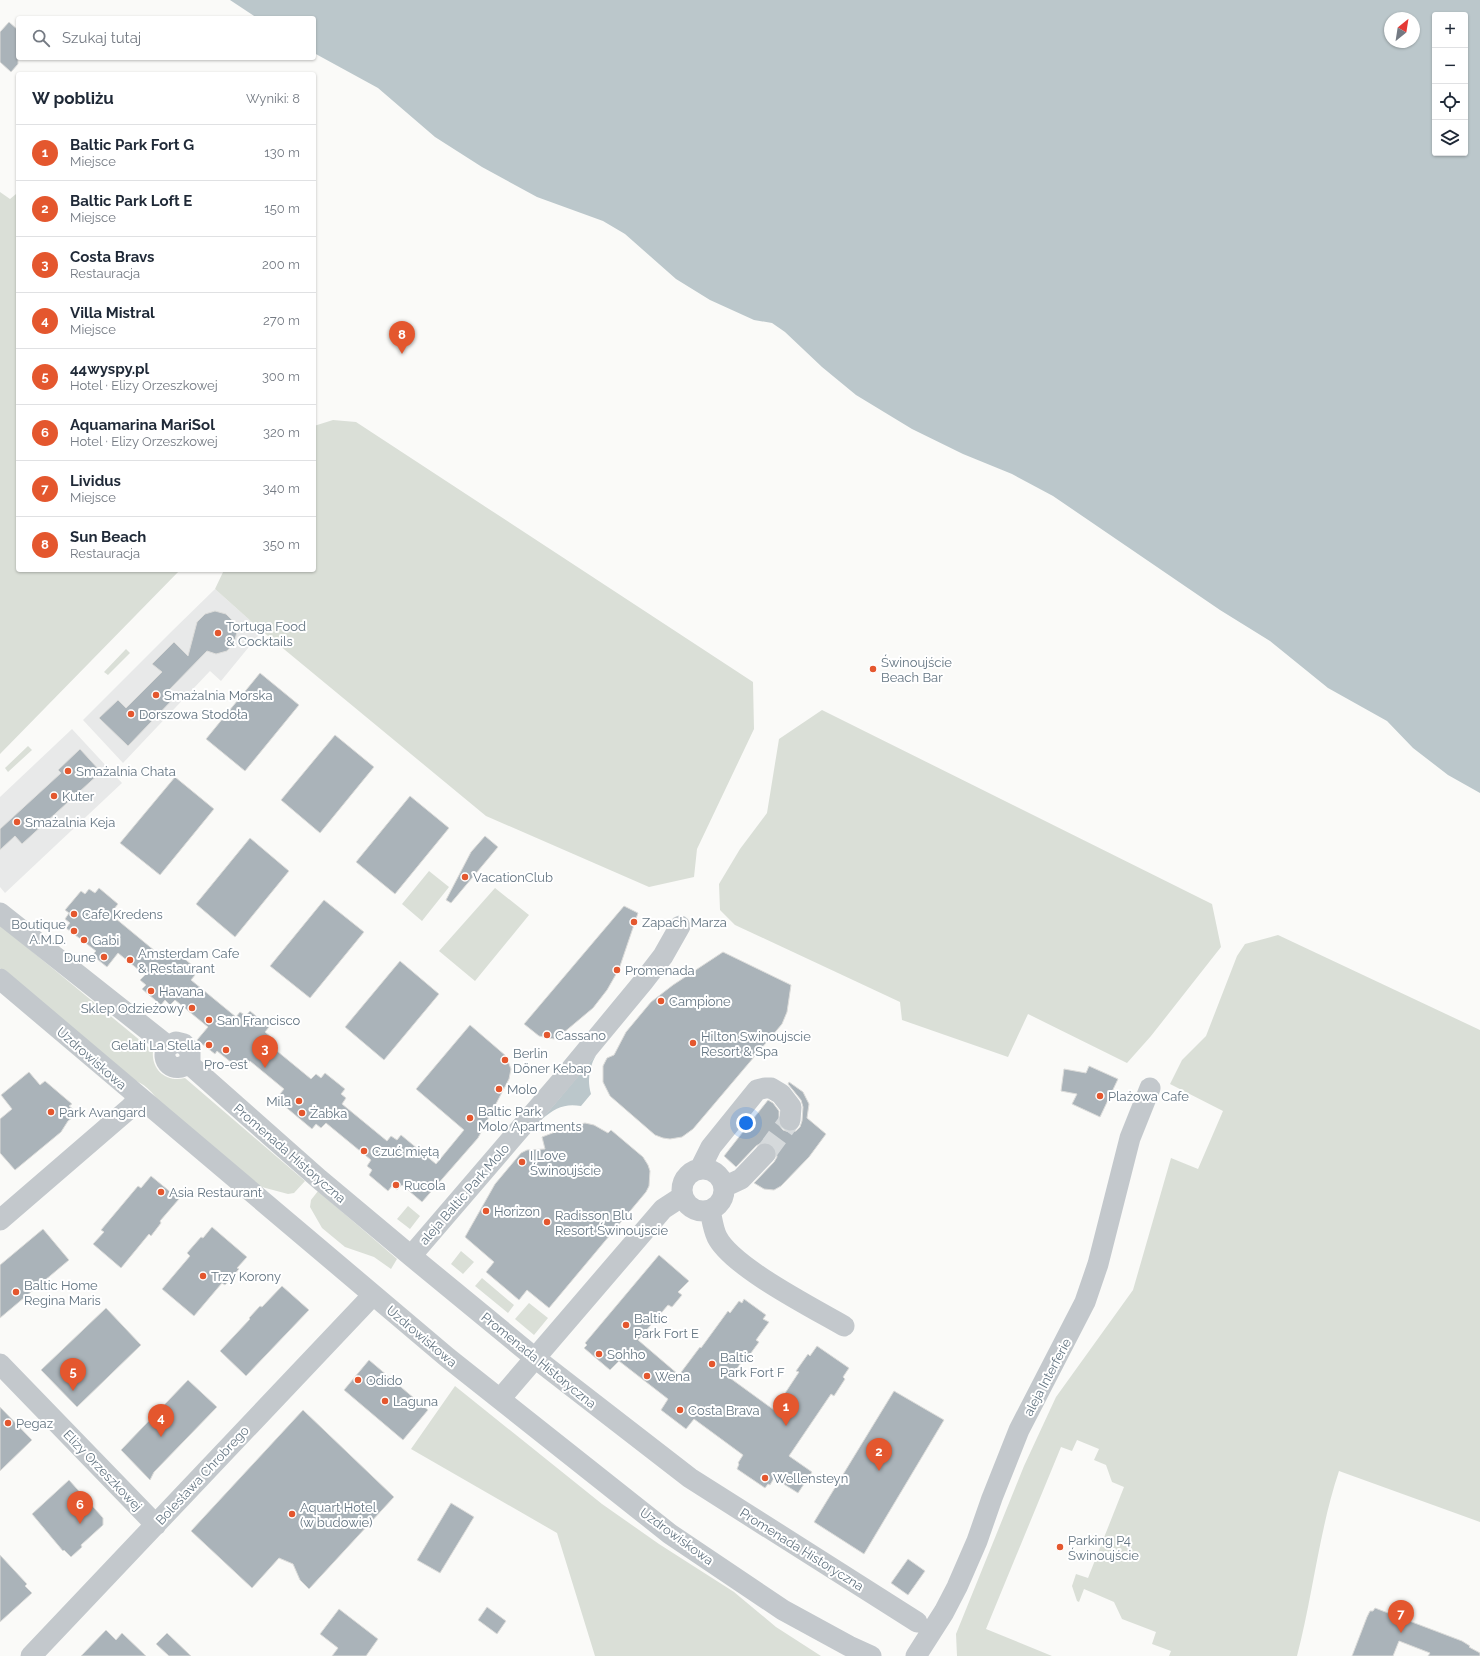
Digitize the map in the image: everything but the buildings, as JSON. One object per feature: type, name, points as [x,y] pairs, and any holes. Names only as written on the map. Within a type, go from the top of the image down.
[{"type":"street","name":"Promenada Historyczna","points":[[0,913],[168,1046],[171,1043],[180,1042],[188,1047],[191,1055],[188,1064],[319,1179],[535,1358],[690,1478],[917,1622]]},
{"type":"street","name":"aleja Baltic Park Molo","points":[[411,1256],[557,1086],[628,1000],[663,956],[680,926]]},
{"type":"street","name":"Uzdrowiskowa","points":[[0,979],[139,1098],[354,1277],[373,1295],[500,1399],[670,1534],[784,1610],[849,1646],[871,1656]]},
{"type":"street","points":[[700,1169],[711,1147],[757,1090],[771,1088],[781,1094],[791,1107],[790,1120]]},
{"type":"street","name":"aleja Interferie","points":[[916,1656],[944,1612],[957,1587],[977,1541],[1019,1430],[1085,1302],[1102,1251],[1130,1138],[1150,1088]]},
{"type":"street","points":[[0,1220],[130,1108],[139,1098]]},
{"type":"street","points":[[724,1187],[741,1179],[765,1154]]},
{"type":"street","points":[[700,1169],[707,1169],[719,1175],[724,1187],[723,1199],[715,1208],[710,1210],[696,1210],[689,1206],[683,1196],[682,1191],[684,1180],[690,1173],[700,1169]]},
{"type":"street","points":[[500,1399],[663,1209],[683,1196]]},
{"type":"street","points":[[710,1210],[717,1236],[736,1260],[784,1291],[844,1326]]},
{"type":"street","name":"Bolesława Chrobrego","points":[[31,1656],[373,1295]]},
{"type":"street","name":"Elizy Orzeszkowej","points":[[0,1364],[156,1524]]},
{"type":"shaded area","points":[[230,0],[1480,0],[1480,793],[1448,775],[1413,748],[1387,721],[1328,688],[1270,641],[1220,610],[1053,496],[1012,474],[963,454],[912,429],[856,395],[822,367],[785,332],[772,323],[754,320],[710,300],[676,279],[625,234],[603,221],[537,197],[482,167],[435,137],[378,88],[316,54],[316,16],[254,16]]},
{"type":"shaded area","points":[[0,192],[10,199],[16,194],[16,572],[178,572],[0,754]]},
{"type":"shaded area","points":[[333,420],[356,422],[753,682],[754,729],[697,849],[694,877],[649,887],[486,816],[262,631],[215,589],[223,572],[316,572],[316,425]]},
{"type":"shaded area","points":[[215,589],[262,631],[221,681],[210,671],[123,763],[83,720]]},
{"type":"shaded area","points":[[126,649],[130,653],[108,675],[104,672]]},
{"type":"shaded area","points":[[822,710],[1212,904],[1221,947],[1151,1036],[1127,1063],[1028,1014],[1008,1057],[902,1020],[900,1002],[735,925],[720,910],[719,884],[740,849],[767,813],[779,739]]},
{"type":"shaded area","points":[[72,729],[122,783],[5,893],[0,887],[0,797]]},
{"type":"shaded area","points":[[28,746],[32,750],[8,772],[5,768]]},
{"type":"shaded area","points":[[429,871],[449,887],[422,921],[402,904]]},
{"type":"shaded area","points":[[495,888],[529,915],[475,981],[439,951]]},
{"type":"shaded area","points":[[0,925],[153,1051],[155,1064],[162,1074],[172,1079],[185,1078],[305,1181],[294,1193],[288,1194],[258,1186],[161,1104],[148,1088],[135,1080],[130,1079],[0,968]]},
{"type":"shaded area","points":[[1278,935],[1480,1030],[1480,1522],[1339,1471],[1326,1517],[1308,1610],[1297,1656],[1169,1656],[1171,1651],[1152,1644],[1156,1632],[1122,1619],[1114,1602],[1084,1589],[1079,1602],[1077,1601],[1072,1586],[1076,1574],[1088,1578],[1124,1487],[1112,1482],[1106,1465],[1094,1460],[1099,1449],[1077,1440],[1072,1451],[1061,1447],[986,1629],[1052,1656],[957,1656],[956,1634],[1024,1466],[1056,1397],[1133,1290],[1171,1158],[1198,1169],[1223,1111],[1170,1084],[1182,1060],[1206,1036],[1237,956],[1245,944]]},
{"type":"shaded area","points":[[596,1055],[589,1074],[591,1094],[581,1106],[570,1105],[560,1107],[542,1119]]},
{"type":"shaded area","points":[[318,1191],[397,1259],[391,1269],[374,1257],[345,1247],[322,1228],[310,1207],[311,1200]]},
{"type":"shaded area","points":[[408,1206],[420,1216],[410,1229],[397,1219]]},
{"type":"shaded area","points":[[461,1251],[474,1262],[463,1274],[451,1264]]},
{"type":"shaded area","points":[[482,1278],[514,1305],[508,1313],[475,1286]]},
{"type":"shaded area","points":[[529,1303],[548,1318],[534,1335],[515,1319]]},
{"type":"shaded area","points":[[455,1386],[602,1504],[659,1544],[734,1592],[776,1627],[821,1656],[595,1656],[557,1533],[411,1449]]},
{"type":"tunnel","points":[[765,1154],[790,1120]]},
{"type":"place","name":"Sun Beach","points":[[402,354]]},
{"type":"place","name":"Tortuga Food & Cocktails","points":[[218,633]]},
{"type":"place","name":"Świnoujście Beach Bar","points":[[873,669]]},
{"type":"place","name":"Smażalnia Morska","points":[[156,695]]},
{"type":"place","name":"Dorszowa Stodoła","points":[[131,714]]},
{"type":"place","name":"Smażalnia Chata","points":[[68,771]]},
{"type":"place","name":"Kuter","points":[[54,796]]},
{"type":"place","name":"Smażalnia Keja","points":[[17,822]]},
{"type":"place","name":"VacationClub","points":[[465,877]]},
{"type":"place","name":"Cafe Kredens","points":[[74,914]]},
{"type":"place","name":"Zapach Marza","points":[[634,922]]},
{"type":"place","name":"Boutique A.M.D.","points":[[74,931]]},
{"type":"place","name":"Gabi","points":[[84,940]]},
{"type":"place","name":"Dune","points":[[104,957]]},
{"type":"place","name":"Amsterdam Cafe & Restaurant","points":[[130,960]]},
{"type":"place","name":"Promenada","points":[[617,970]]},
{"type":"place","name":"Havana","points":[[151,991]]},
{"type":"place","name":"Campione","points":[[661,1001]]},
{"type":"place","name":"Sklep Odzieżowy","points":[[192,1008]]},
{"type":"place","name":"San Francisco","points":[[209,1020]]},
{"type":"place","name":"Cassano","points":[[547,1035]]},
{"type":"place","name":"Hilton Swinoujscie Resort & Spa","points":[[693,1043]]},
{"type":"place","name":"Gelati La Stella","points":[[209,1045]]},
{"type":"place","name":"Pro-est","points":[[226,1050]]},
{"type":"place","name":"Berlin Döner Kebap","points":[[505,1060]]},
{"type":"place","name":"Costa Bravs","points":[[265,1068]]},
{"type":"place","name":"Molo","points":[[499,1089]]},
{"type":"place","name":"Plażowa Cafe","points":[[1100,1096]]},
{"type":"place","name":"Mila","points":[[299,1101]]},
{"type":"place","name":"Park Avangard","points":[[51,1112]]},
{"type":"place","name":"Żabka","points":[[302,1113]]},
{"type":"place","name":"Baltic Park Molo Apartments","points":[[470,1118]]},
{"type":"place","name":"Czuć miętą","points":[[364,1151]]},
{"type":"place","name":"I Love Świnoujście","points":[[522,1162]]},
{"type":"place","name":"Rucola","points":[[396,1185]]},
{"type":"place","name":"Asia Restaurant","points":[[161,1192]]},
{"type":"place","name":"Horizon","points":[[486,1211]]},
{"type":"place","name":"Radisson Blu Resort Świnoujscie","points":[[547,1222]]},
{"type":"place","name":"Trzy Korony","points":[[203,1276]]},
{"type":"place","name":"Baltic Home Regina Maris","points":[[16,1292]]},
{"type":"place","name":"Baltic Park Fort E","points":[[626,1325]]},
{"type":"place","name":"Sohho","points":[[599,1354]]},
{"type":"place","name":"Baltic Park Fort F","points":[[712,1364]]},
{"type":"place","name":"Wena","points":[[647,1376]]},
{"type":"place","name":"Odido","points":[[358,1380]]},
{"type":"place","name":"44wyspy.pl","points":[[73,1391]]},
{"type":"place","name":"Laguna","points":[[385,1401]]},
{"type":"place","name":"Costa Brava","points":[[680,1410]]},
{"type":"place","name":"Pegaz","points":[[8,1423]]},
{"type":"place","name":"Baltic Park Fort G","points":[[786,1426]]},
{"type":"place","name":"Villa Mistral","points":[[161,1437]]},
{"type":"place","name":"Baltic Park Loft E","points":[[879,1471]]},
{"type":"place","name":"Wellensteyn","points":[[765,1478]]},
{"type":"place","name":"Aquart Hotel (w budowie)","points":[[292,1514]]},
{"type":"place","name":"Aquamarina MariSol","points":[[80,1524]]},
{"type":"place","name":"Parking P4 Świnoujście","points":[[1060,1547]]},
{"type":"place","name":"Lividus","points":[[1401,1633]]}]
